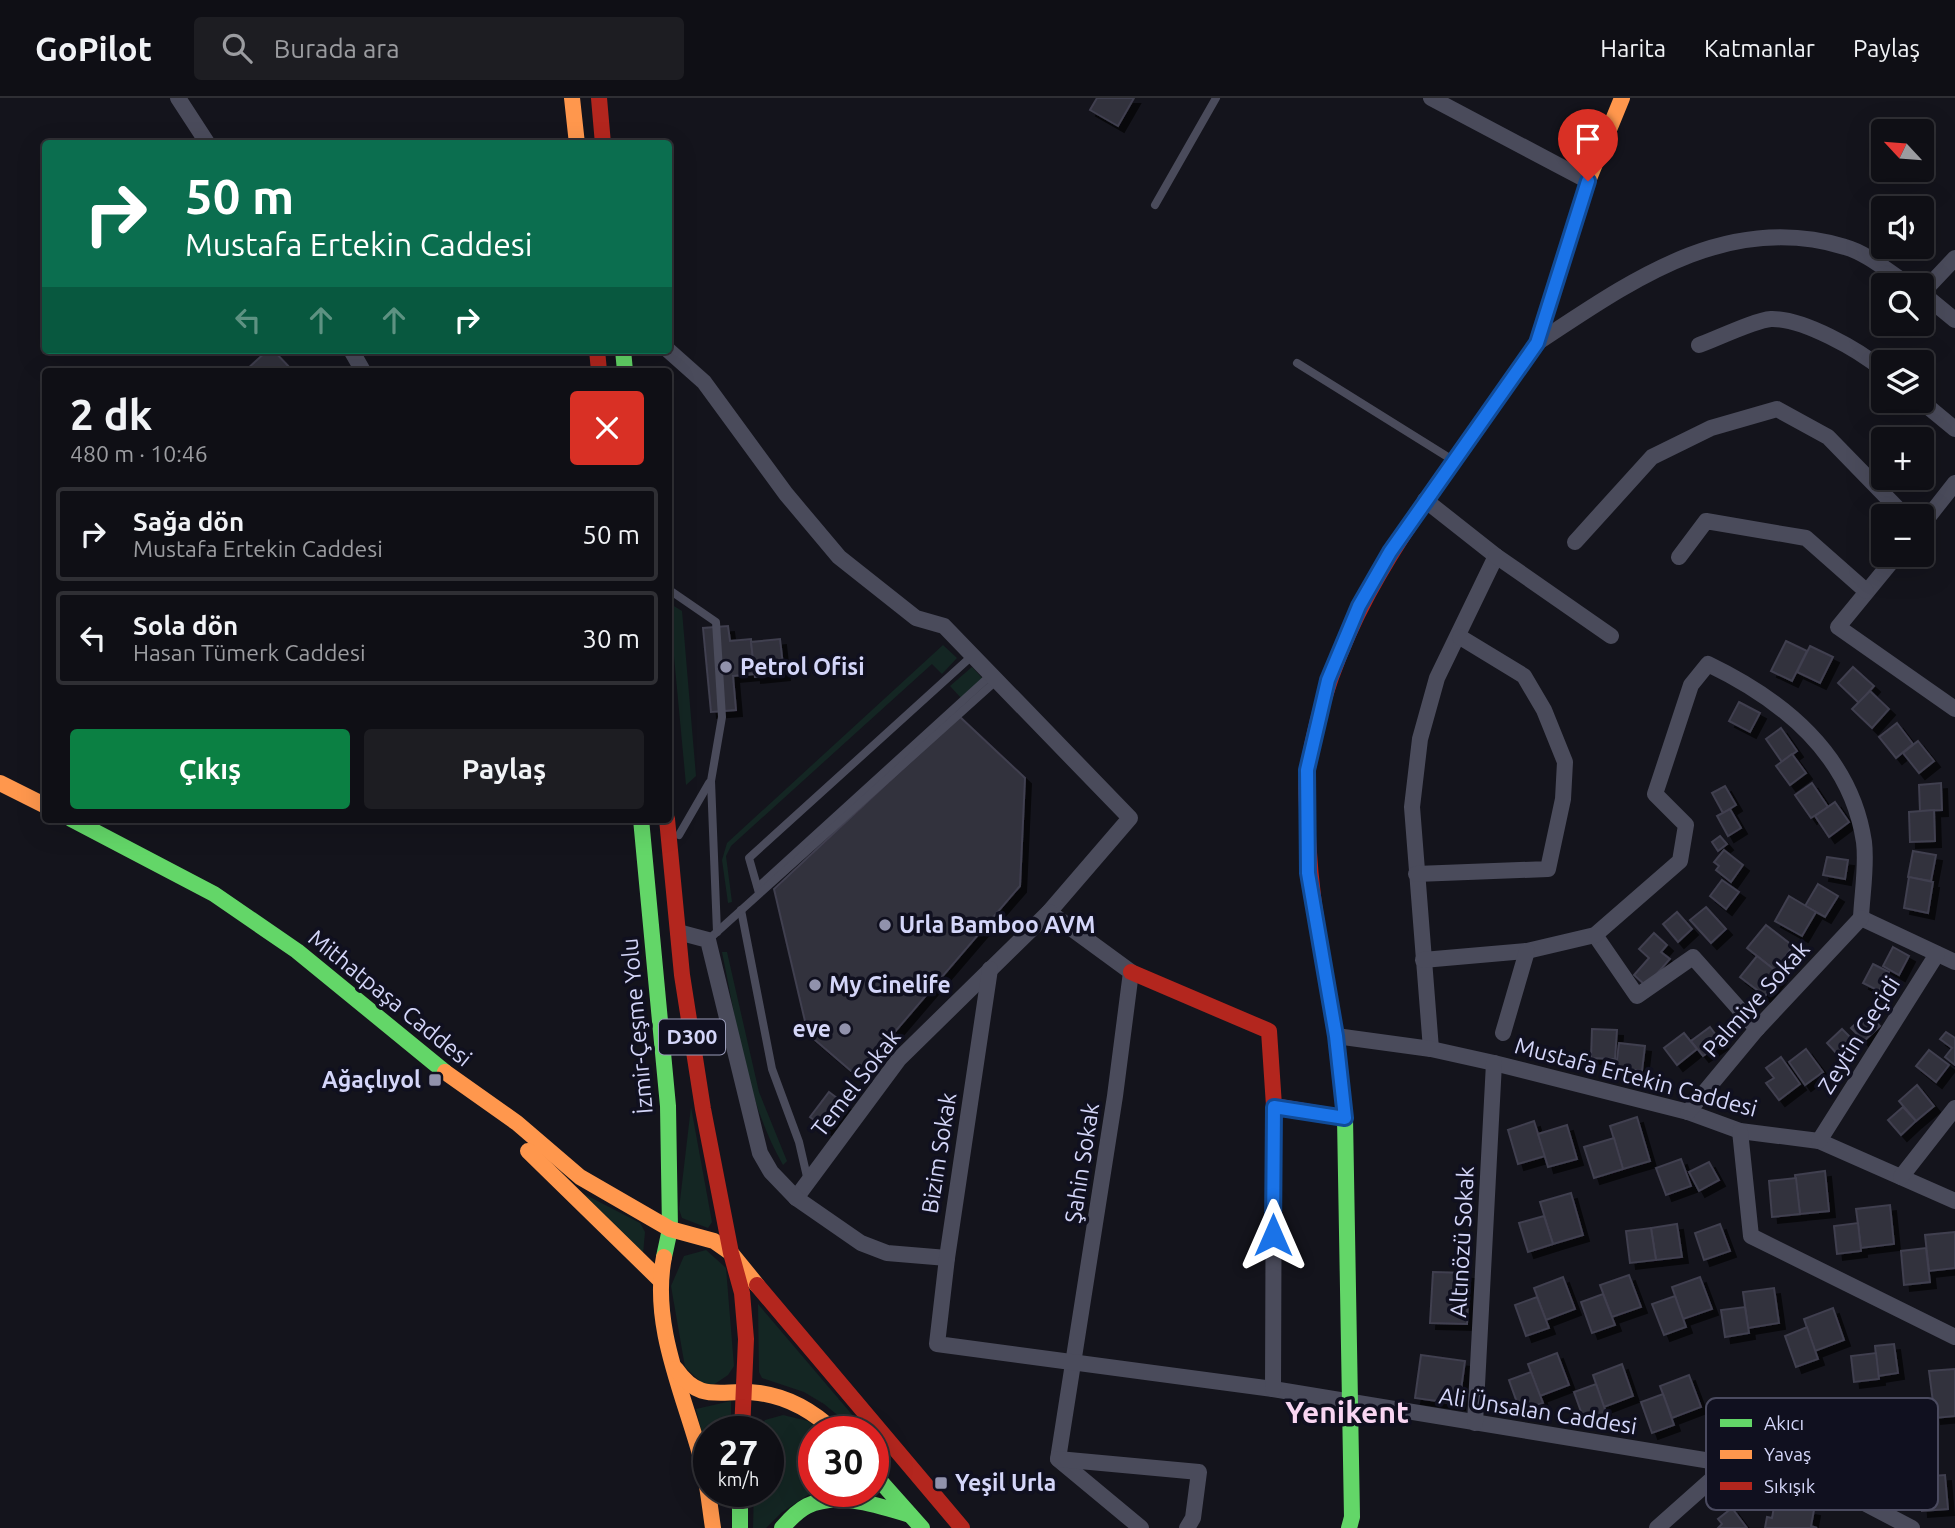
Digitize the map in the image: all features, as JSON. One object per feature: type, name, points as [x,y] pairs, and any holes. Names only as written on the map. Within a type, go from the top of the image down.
[{"type":"main road","points":[[572,98],[577,140]]},
{"type":"main road","points":[[599,98],[603,140]]},
{"type":"main road","points":[[1349,1528],[1352,1517],[1345,1118],[1336,1036],[1308,873],[1307,770],[1328,680],[1359,606],[1426,500],[1537,343],[1588,181],[1622,98]]},
{"type":"main road","points":[[0,783],[42,804]]},
{"type":"main road","name":"Mithatpaşa Caddesi","points":[[79,823],[214,894],[287,943],[458,1083],[517,1123],[580,1177],[670,1229],[714,1241],[731,1253]]},
{"type":"main road","name":"İzmir-Çeşme Yolu","points":[[641,823],[668,1106],[670,1229]]},
{"type":"main road","name":"D300","points":[[667,823],[678,933],[704,1109],[731,1253],[742,1293],[746,1339],[743,1416]]},
{"type":"main road","points":[[1131,972],[1269,1031],[1274,1107],[1345,1118]]},
{"type":"main road","points":[[458,1083],[660,1280]]},
{"type":"main road","points":[[633,1207],[655,1200],[669,1177]]},
{"type":"main road","name":"D300","points":[[670,1229],[660,1280],[673,1365],[704,1470],[713,1528]]},
{"type":"main road","points":[[731,1253],[962,1528]]},
{"type":"main road","points":[[673,1365],[685,1384],[698,1392],[710,1395],[744,1392],[807,1407],[817,1416]]},
{"type":"main road","points":[[889,1496],[907,1521]]},
{"type":"main road","points":[[782,1528],[808,1506],[829,1503],[870,1503],[922,1528]]},
{"type":"main road","points":[[740,1507],[740,1528]]},
{"type":"street","points":[[178,98],[205,140]]},
{"type":"street","points":[[1431,98],[1588,181]]},
{"type":"street","points":[[1537,343],[1637,277],[1748,237],[1794,236],[1848,247],[1890,273]]},
{"type":"street","points":[[1934,280],[1955,258]]},
{"type":"street","points":[[1934,303],[1955,320]]},
{"type":"street","points":[[1699,345],[1770,319],[1816,330],[1871,360]]},
{"type":"street","points":[[672,354],[704,382],[786,494],[839,557],[916,618],[944,626],[994,677]]},
{"type":"street","points":[[1575,542],[1652,457],[1711,428],[1777,409],[1828,436],[1893,504]]},
{"type":"street","points":[[1934,412],[1955,429]]},
{"type":"street","points":[[1934,510],[1955,483]]},
{"type":"street","points":[[1426,500],[1496,556],[1611,636]]},
{"type":"street","points":[[1679,557],[1706,521],[1753,528],[1806,538],[1866,591]]},
{"type":"street","points":[[1431,1049],[1412,807],[1420,739],[1437,678],[1460,637],[1496,556]]},
{"type":"street","points":[[1887,567],[1838,627],[1955,709]]},
{"type":"street","points":[[1416,874],[1548,869],[1556,842],[1565,762],[1544,710],[1524,676],[1460,637]]},
{"type":"street","points":[[1423,960],[1527,951],[1595,935],[1680,861],[1685,825],[1655,794],[1691,685],[1708,664],[1746,683],[1819,741],[1853,796],[1864,845],[1861,918],[1955,962]]},
{"type":"street","name":"Temel Sokak","points":[[796,1198],[899,1059],[1049,912],[1130,818],[994,677]]},
{"type":"street","points":[[1049,912],[1131,972]]},
{"type":"street","name":"Palmiye Sokak","points":[[1688,1112],[1757,1029],[1861,918]]},
{"type":"street","points":[[678,933],[712,936],[760,1153],[771,1172],[796,1198],[869,1247],[887,1253],[947,1258]]},
{"type":"street","points":[[1595,935],[1637,996],[1693,957],[1757,1029]]},
{"type":"street","points":[[1503,1033],[1527,951]]},
{"type":"street","name":"Zeytin Geçidi","points":[[1819,1140],[1937,954]]},
{"type":"street","name":"Bizim Sokak","points":[[937,1344],[947,1258],[990,969]]},
{"type":"street","name":"Şahin Sokak","points":[[1058,1459],[1131,972]]},
{"type":"street","name":"Mustafa Ertekin Caddesi","points":[[1336,1036],[1431,1049],[1494,1063],[1688,1112],[1740,1131],[1819,1140],[1955,1201]]},
{"type":"street","name":"Altınözü Sokak","points":[[1475,1423],[1494,1063]]},
{"type":"street","points":[[1273,1389],[1274,1107]]},
{"type":"street","points":[[1901,1177],[1955,1108]]},
{"type":"street","points":[[1740,1131],[1751,1236],[1955,1337]]},
{"type":"street","name":"Ali Ünsalan Caddesi","points":[[937,1344],[1273,1389],[1350,1404],[1706,1460]]},
{"type":"street","points":[[1058,1459],[1141,1528]]},
{"type":"street","points":[[1058,1459],[1199,1472],[1193,1518],[1187,1528]]},
{"type":"street","points":[[1657,1528],[1706,1484]]},
{"type":"street","name":"Ali Ünsalan Caddesi","points":[[1877,1510],[1910,1527]]},
{"type":"lane","points":[[1155,205],[1216,98]]},
{"type":"lane","points":[[1297,363],[1453,461]]},
{"type":"lane","points":[[672,592],[716,622],[722,717],[710,781],[712,936]]},
{"type":"lane","points":[[759,890],[749,858],[973,656]]},
{"type":"lane","points":[[712,936],[775,875],[994,677]]},
{"type":"lane","points":[[670,849],[710,781]]},
{"type":"lane","points":[[741,910],[772,1069],[799,1142],[808,1182]]},
{"type":"green space","points":[[672,605],[682,611],[696,776],[686,785],[672,635]]},
{"type":"green space","points":[[943,645],[957,658],[942,674],[932,664],[731,846],[726,856],[732,902],[728,903],[722,860],[727,843]]},
{"type":"green space","points":[[972,667],[983,679],[962,699],[950,686]]},
{"type":"green space","points":[[722,952],[727,952],[759,1092],[787,1161],[783,1165],[770,1140],[751,1088]]},
{"type":"green space","points":[[691,1107],[712,1222],[708,1228],[682,1218],[679,1209]]},
{"type":"green space","points":[[582,1193],[640,1223],[645,1232],[643,1254]]},
{"type":"green space","points":[[706,1250],[726,1268],[734,1366],[728,1375],[713,1385],[702,1383],[685,1367],[671,1286],[684,1256]]},
{"type":"green space","points":[[758,1304],[853,1416],[839,1416],[804,1392],[762,1378],[759,1372]]},
{"type":"green space","points":[[731,1401],[731,1416],[698,1416],[696,1409]]},
{"type":"green space","points":[[783,1415],[798,1419],[798,1502],[766,1528],[753,1528],[754,1507],[784,1507],[784,1416],[779,1416]]},
{"type":"building","points":[[1097,98],[1134,98],[1118,126],[1090,110]]},
{"type":"building","points":[[264,354],[277,354],[290,368],[248,368]]},
{"type":"building","points":[[728,626],[730,641],[751,639],[754,674],[733,676],[736,710],[711,712],[703,628]]},
{"type":"building","points":[[780,639],[784,674],[755,677],[751,642]]},
{"type":"building","points":[[1786,641],[1807,651],[1792,681],[1771,671]]},
{"type":"building","points":[[1810,646],[1833,657],[1820,683],[1797,672]]},
{"type":"building","points":[[1853,667],[1874,686],[1859,703],[1838,683]]},
{"type":"building","points":[[1870,691],[1889,709],[1872,728],[1852,709]]},
{"type":"building","points":[[1739,702],[1760,713],[1750,732],[1729,721]]},
{"type":"building","name":"Urla Bamboo AVM","points":[[959,716],[1025,778],[1020,886],[857,1076],[808,1034],[774,889]]},
{"type":"building","points":[[1897,723],[1913,744],[1896,758],[1879,737]]},
{"type":"building","points":[[1781,728],[1797,751],[1782,762],[1766,739]]},
{"type":"building","points":[[1918,741],[1934,761],[1919,773],[1903,753]]},
{"type":"building","points":[[1792,754],[1806,773],[1790,785],[1776,766]]},
{"type":"building","points":[[1812,783],[1828,807],[1811,818],[1795,795]]},
{"type":"building","points":[[1941,783],[1942,810],[1920,811],[1919,785]]},
{"type":"building","points":[[1725,786],[1736,805],[1723,813],[1712,793]]},
{"type":"building","points":[[1835,802],[1849,822],[1829,837],[1815,816]]},
{"type":"building","points":[[1730,809],[1741,828],[1728,836],[1717,816]]},
{"type":"building","points":[[1934,810],[1935,841],[1910,842],[1909,812]]},
{"type":"building","points":[[1720,836],[1727,844],[1718,851],[1712,842]]},
{"type":"building","points":[[1724,850],[1743,865],[1731,882],[1716,870],[1719,866],[1714,862]]},
{"type":"building","points":[[1913,851],[1936,855],[1931,881],[1908,877]]},
{"type":"building","points":[[1827,857],[1848,860],[1845,879],[1823,875]]},
{"type":"building","points":[[1909,877],[1933,882],[1928,913],[1904,908]]},
{"type":"building","points":[[1722,880],[1739,892],[1726,909],[1710,896]]},
{"type":"building","points":[[1818,884],[1838,896],[1825,917],[1805,906]]},
{"type":"building","points":[[1789,896],[1816,912],[1802,936],[1775,921]]},
{"type":"building","points":[[1706,907],[1726,929],[1711,943],[1690,920]]},
{"type":"building","points":[[1677,912],[1692,929],[1678,942],[1663,924]]},
{"type":"building","points":[[1766,925],[1793,946],[1775,970],[1747,948]]},
{"type":"building","points":[[1654,933],[1667,945],[1661,952],[1670,959],[1646,986],[1634,975],[1649,958],[1639,949]]},
{"type":"building","points":[[1893,947],[1909,956],[1899,975],[1883,966]]},
{"type":"building","points":[[1757,956],[1781,975],[1765,996],[1740,977]]},
{"type":"building","points":[[1873,964],[1889,972],[1879,991],[1863,983]]},
{"type":"building","points":[[1867,1013],[1880,1026],[1864,1041],[1851,1028]]},
{"type":"building","points":[[1710,1027],[1722,1043],[1703,1056],[1691,1041]]},
{"type":"building","points":[[1592,1029],[1617,1030],[1615,1059],[1591,1058]]},
{"type":"building","points":[[1842,1029],[1855,1042],[1839,1056],[1827,1043]]},
{"type":"building","points":[[1946,1032],[1955,1038],[1955,1065],[1945,1057],[1952,1048],[1940,1039]]},
{"type":"building","points":[[1684,1033],[1697,1049],[1677,1065],[1664,1048]]},
{"type":"building","points":[[1619,1043],[1645,1046],[1642,1071],[1616,1068]]},
{"type":"building","points":[[1806,1049],[1823,1072],[1805,1085],[1789,1062]]},
{"type":"building","points":[[1929,1050],[1949,1065],[1936,1082],[1916,1066]]},
{"type":"building","points":[[1781,1057],[1800,1084],[1779,1100],[1766,1083],[1774,1078],[1766,1068]]},
{"type":"building","points":[[1917,1085],[1934,1106],[1916,1121],[1899,1101]]},
{"type":"building","points":[[829,1092],[845,1104],[826,1129],[810,1117]]},
{"type":"building","points":[[1903,1107],[1916,1121],[1901,1135],[1888,1120]]},
{"type":"building","points":[[1637,1117],[1650,1161],[1623,1169],[1610,1126]]},
{"type":"building","points":[[1534,1121],[1545,1156],[1518,1164],[1508,1130]]},
{"type":"building","points":[[1567,1125],[1577,1159],[1548,1167],[1538,1134]]},
{"type":"building","points":[[1614,1138],[1623,1169],[1594,1178],[1584,1147]]},
{"type":"building","points":[[1681,1159],[1691,1186],[1666,1195],[1656,1168]]},
{"type":"building","points":[[1709,1162],[1719,1180],[1699,1191],[1689,1172]]},
{"type":"building","points":[[1825,1171],[1829,1211],[1800,1214],[1795,1175]]},
{"type":"building","points":[[1796,1178],[1800,1214],[1772,1217],[1769,1181]]},
{"type":"building","points":[[1571,1193],[1583,1235],[1553,1244],[1540,1202]]},
{"type":"building","points":[[1890,1205],[1894,1244],[1861,1248],[1856,1209]]},
{"type":"building","points":[[1544,1216],[1553,1244],[1528,1252],[1519,1223]]},
{"type":"building","points":[[1858,1223],[1861,1251],[1837,1254],[1834,1226]]},
{"type":"building","points":[[1677,1224],[1682,1257],[1656,1260],[1651,1228]]},
{"type":"building","points":[[1720,1224],[1730,1251],[1704,1260],[1695,1233]]},
{"type":"building","points":[[1651,1228],[1656,1260],[1630,1263],[1626,1231]]},
{"type":"building","points":[[1955,1232],[1955,1268],[1929,1271],[1925,1235]]},
{"type":"building","points":[[1926,1248],[1930,1282],[1904,1285],[1901,1251]]},
{"type":"building","points":[[1433,1272],[1469,1273],[1467,1324],[1430,1323]]},
{"type":"building","points":[[1629,1275],[1641,1307],[1612,1317],[1600,1285]]},
{"type":"building","points":[[1563,1277],[1575,1309],[1546,1320],[1534,1288]]},
{"type":"building","points":[[1700,1277],[1712,1309],[1683,1319],[1672,1287]]},
{"type":"building","points":[[1774,1288],[1779,1323],[1748,1328],[1743,1292]]},
{"type":"building","points":[[1603,1294],[1615,1325],[1592,1333],[1581,1302]]},
{"type":"building","points":[[1675,1296],[1686,1327],[1664,1335],[1652,1304]]},
{"type":"building","points":[[1537,1297],[1549,1328],[1526,1336],[1515,1305]]},
{"type":"building","points":[[1745,1307],[1749,1333],[1725,1337],[1721,1310]]},
{"type":"building","points":[[1833,1308],[1844,1340],[1815,1351],[1804,1319]]},
{"type":"building","points":[[1807,1327],[1818,1359],[1796,1367],[1785,1336]]},
{"type":"building","points":[[1894,1344],[1898,1373],[1878,1376],[1875,1346]]},
{"type":"building","points":[[1557,1353],[1569,1385],[1540,1396],[1528,1364]]},
{"type":"building","points":[[1876,1353],[1879,1379],[1854,1382],[1851,1356]]},
{"type":"building","points":[[1421,1355],[1465,1361],[1459,1404],[1415,1398]]},
{"type":"building","points":[[1622,1364],[1633,1396],[1604,1407],[1593,1375]]},
{"type":"building","points":[[1955,1369],[1955,1416],[1938,1418],[1938,1398],[1932,1398],[1929,1371]]},
{"type":"building","points":[[1531,1372],[1543,1403],[1520,1411],[1509,1380]]},
{"type":"building","points":[[1689,1375],[1701,1407],[1672,1418],[1660,1386]]},
{"type":"building","points":[[1596,1384],[1607,1415],[1585,1423],[1574,1392]]},
{"type":"building","points":[[1663,1394],[1674,1425],[1652,1433],[1641,1402]]},
{"type":"building","points":[[1945,1475],[1948,1509],[1938,1510],[1938,1476]]},
{"type":"building","points":[[1734,1510],[1747,1528],[1718,1528],[1722,1524],[1718,1519]]},
{"type":"building","points":[[1774,1510],[1814,1510],[1811,1526],[1817,1528],[1765,1528],[1767,1517],[1772,1518]]},
{"type":"traffic: fast","points":[[623,354],[625,368]]},
{"type":"traffic: fast","points":[[79,823],[214,894],[297,951],[445,1072]]},
{"type":"traffic: fast","points":[[641,823],[668,1106],[670,1229],[664,1257]]},
{"type":"traffic: fast","points":[[1318,931],[1336,1036],[1345,1118],[1352,1517],[1349,1528]]},
{"type":"traffic: fast","points":[[889,1491],[922,1528]]},
{"type":"traffic: fast","points":[[782,1528],[803,1508],[832,1500],[858,1501],[910,1515]]},
{"type":"traffic: fast","points":[[740,1507],[740,1528]]},
{"type":"traffic: slow","points":[[572,98],[577,140]]},
{"type":"traffic: slow","points":[[1494,404],[1537,343],[1588,181],[1622,98]]},
{"type":"traffic: slow","points":[[0,783],[42,804]]},
{"type":"traffic: slow","points":[[445,1072],[517,1123],[580,1177],[670,1229],[714,1241],[731,1253],[757,1285]]},
{"type":"traffic: slow","points":[[528,1151],[660,1280]]},
{"type":"traffic: slow","points":[[664,1257],[661,1284],[666,1338],[704,1469],[713,1528]]},
{"type":"traffic: slow","points":[[676,1369],[685,1380],[703,1391],[770,1395],[815,1416]]},
{"type":"traffic: jam","points":[[599,98],[603,140]]},
{"type":"traffic: jam","points":[[597,354],[599,368]]},
{"type":"traffic: jam","points":[[1318,931],[1309,856],[1307,778],[1319,715],[1335,666],[1378,575],[1433,490],[1494,404]]},
{"type":"traffic: jam","points":[[667,823],[682,975],[703,1109],[731,1253],[742,1293],[746,1339],[743,1416]]},
{"type":"traffic: jam","points":[[1131,972],[1269,1031],[1274,1106],[1345,1118]]},
{"type":"traffic: jam","points":[[757,1285],[962,1528]]},
{"type":"place","name":"Petrol Ofisi","points":[[726,667]]},
{"type":"place","name":"Urla Bamboo AVM","points":[[885,925]]},
{"type":"place","name":"My Cinelife","points":[[815,985]]},
{"type":"place","name":"eve","points":[[845,1029]]},
{"type":"place","name":"Ağaçlıyol","points":[[435,1080]]},
{"type":"place","name":"Yeşil Urla","points":[[941,1483]]},
{"type":"district","name":"Yenikent","points":[[1347,1413]]},
{"type":"route","points":[[1273,1235],[1274,1107],[1345,1118],[1336,1036],[1308,873],[1307,770],[1328,680],[1359,606],[1390,552],[1537,343],[1588,181]]}]
